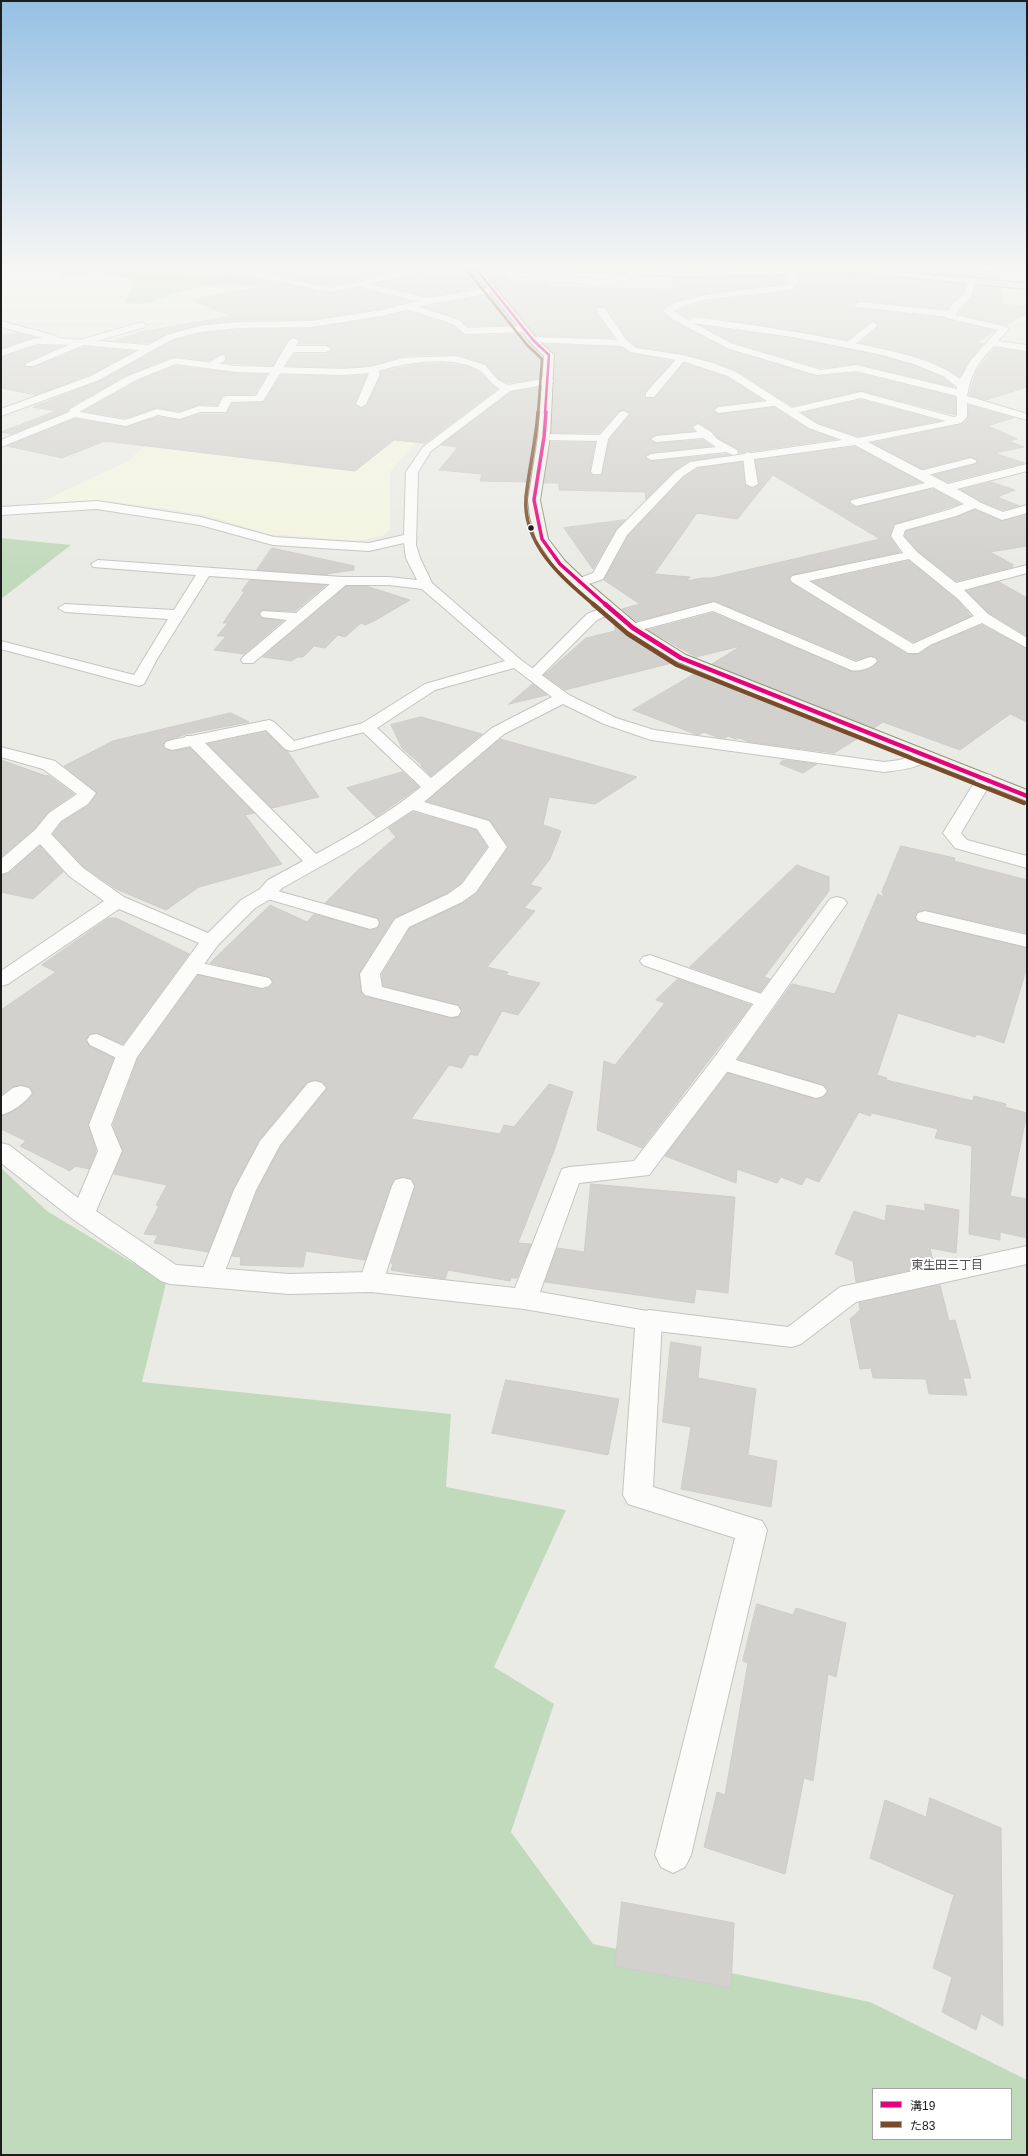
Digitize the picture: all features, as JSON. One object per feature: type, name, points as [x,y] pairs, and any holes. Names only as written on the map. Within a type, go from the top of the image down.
[{"type":"street","points":[[1,414],[95,378],[117,366]]},
{"type":"street","points":[[131,366],[127,370],[132,378]]},
{"type":"street","points":[[1,444],[74,414],[74,411],[132,378],[163,366]]},
{"type":"street","points":[[210,366],[236,369],[372,370],[387,366]]},
{"type":"street","points":[[477,366],[481,367],[490,375],[494,382],[507,388]]},
{"type":"street","points":[[549,366],[544,437],[534,493],[536,517],[542,539],[560,564],[580,583],[633,628],[681,658],[750,687],[1027,796]]},
{"type":"street","points":[[711,366],[732,374],[813,426],[857,441],[943,485],[974,504]]},
{"type":"street","points":[[796,366],[821,373],[856,368],[963,393],[1026,416]]},
{"type":"street","points":[[927,366],[935,368],[958,380],[963,393]]},
{"type":"street","points":[[580,583],[598,576],[622,533],[680,474],[694,464],[745,455],[857,441],[944,425],[957,421],[962,417],[963,393],[974,366]]},
{"type":"street","points":[[361,404],[375,374],[372,370]]},
{"type":"street","points":[[549,381],[507,388],[427,449],[412,472],[409,538],[413,558],[426,586],[516,663],[563,698],[610,721],[651,735],[884,767],[903,765],[923,756]]},
{"type":"street","points":[[943,485],[1027,467]]},
{"type":"street","points":[[974,504],[952,513],[899,528],[897,536],[912,555],[954,588],[983,617],[1027,644]]},
{"type":"street","points":[[1,511],[97,505],[201,522],[273,542],[332,546],[369,547],[409,538]]},
{"type":"street","points":[[912,555],[797,579],[913,650],[925,642],[983,617]]},
{"type":"street","points":[[98,564],[342,581],[389,581],[426,586]]},
{"type":"street","points":[[954,588],[1027,569]]},
{"type":"street","points":[[1,645],[139,681],[150,659],[205,572]]},
{"type":"street","points":[[633,628],[714,606],[856,666],[870,661]]},
{"type":"street","points":[[65,608],[178,615]]},
{"type":"street","points":[[431,787],[367,727],[430,688],[516,663]]},
{"type":"street","points":[[83,1214],[110,1151],[100,1126],[127,1056],[211,941],[248,904],[267,893],[275,884],[355,840],[411,804],[498,731],[563,698]]},
{"type":"street","points":[[192,739],[314,862]]},
{"type":"street","points":[[2,754],[49,765],[87,792],[82,800],[56,817],[41,834],[2,866]]},
{"type":"street","points":[[985,779],[952,833],[961,844],[1027,862]]},
{"type":"street","points":[[411,804],[483,825],[498,847],[469,888],[455,898],[402,923],[370,974],[372,991],[451,1011]]},
{"type":"street","points":[[41,834],[76,872],[117,901],[211,941]]},
{"type":"street","points":[[1,980],[117,901]]},
{"type":"street","points":[[524,1299],[570,1175],[641,1169],[722,1063],[837,903]]},
{"type":"street","points":[[1,1151],[83,1214],[170,1274],[289,1284],[371,1282],[524,1299],[650,1320],[638,1495],[752,1530],[673,1855]]},
{"type":"lane","points":[[74,414],[126,423],[157,412],[180,416],[199,409],[222,410],[227,399],[259,399],[280,366]]},
{"type":"lane","points":[[650,394],[675,366]]},
{"type":"lane","points":[[791,411],[861,395],[957,421]]},
{"type":"lane","points":[[719,410],[777,403]]},
{"type":"lane","points":[[597,472],[603,438],[624,414]]},
{"type":"lane","points":[[698,427],[726,449],[745,455],[752,484]]},
{"type":"lane","points":[[656,439],[706,434]]},
{"type":"lane","points":[[544,437],[603,438]]},
{"type":"lane","points":[[651,457],[726,449]]},
{"type":"lane","points":[[920,474],[971,462]]},
{"type":"lane","points":[[856,502],[943,485]]},
{"type":"lane","points":[[974,504],[1002,516],[1027,509]]},
{"type":"lane","points":[[248,660],[342,581]]},
{"type":"lane","points":[[534,675],[592,617],[610,609]]},
{"type":"lane","points":[[267,614],[300,617]]},
{"type":"lane","points":[[172,745],[192,739],[236,733],[269,725],[291,746],[367,727]]},
{"type":"lane","points":[[267,893],[370,923]]},
{"type":"lane","points":[[925,917],[1027,941]]},
{"type":"lane","points":[[650,961],[766,1002]]},
{"type":"lane","points":[[192,967],[262,982]]},
{"type":"lane","points":[[97,1040],[127,1056]]},
{"type":"lane","points":[[722,1063],[816,1091]]},
{"type":"lane","points":[[211,1278],[245,1190],[271,1141],[315,1088]]},
{"type":"lane","points":[[1,1108],[21,1093]]},
{"type":"lane","points":[[371,1282],[403,1186]]},
{"type":"lane","points":[[650,1320],[792,1337],[849,1294],[1027,1255]]},
{"type":"shaded area","points":[[437,427],[416,442],[390,472],[390,530],[382,536],[357,541],[269,534],[201,514],[103,500],[39,503],[128,461],[159,433]]},
{"type":"green space","points":[[1,538],[71,545],[1,599]]},
{"type":"green space","points":[[1,1168],[47,1211],[166,1283],[142,1382],[451,1414],[446,1487],[566,1510],[494,1667],[554,1704],[511,1832],[593,1944],[870,2002],[1027,2080],[1027,2155],[1,2155]]},
{"type":"building","points":[[1,366],[34,367],[37,366],[107,366],[90,375],[36,395],[1,388]]},
{"type":"building","points":[[128,366],[152,366],[127,375],[69,408],[68,411],[11,434],[1,432],[56,411],[33,407],[100,381]]},
{"type":"building","points":[[176,366],[236,373],[267,374],[255,394],[223,396],[217,405],[198,405],[179,411],[157,408],[125,418],[84,411],[137,381]]},
{"type":"building","points":[[286,366],[372,366],[343,368]]},
{"type":"building","points":[[411,366],[465,366],[476,370],[497,389],[425,443],[394,440],[355,471],[105,441],[62,458],[7,446],[75,419],[126,427],[158,417],[180,420],[200,414],[226,414],[232,403],[264,402],[281,375],[367,375],[355,403],[362,408],[367,405],[381,375],[380,372]]},
{"type":"building","points":[[487,366],[542,366],[541,378],[508,383],[499,379]]},
{"type":"building","points":[[555,366],[669,366],[645,392],[646,398],[655,398],[682,366],[692,366],[727,377],[763,400],[719,406],[713,409],[718,414],[774,407],[808,429],[836,439],[739,453],[738,449],[718,438],[712,431],[697,423],[692,427],[694,431],[656,435],[650,440],[656,443],[703,440],[712,446],[651,453],[645,458],[651,461],[726,454],[729,455],[689,461],[674,471],[646,499],[645,492],[559,490],[559,483],[544,483],[551,442],[595,442],[590,472],[593,476],[601,476],[609,440],[630,414],[625,410],[619,411],[599,433],[552,433]]},
{"type":"building","points":[[723,366],[782,366],[817,376],[856,373],[956,397],[956,415],[861,391],[792,406],[737,371]]},
{"type":"building","points":[[813,366],[842,366],[821,368]]},
{"type":"building","points":[[863,366],[915,366],[942,377],[954,387]]},
{"type":"building","points":[[938,366],[966,366],[960,377]]},
{"type":"building","points":[[981,366],[1027,366],[1027,387],[986,400],[969,395],[977,370]]},
{"type":"building","points":[[540,387],[537,437],[529,482],[480,481],[482,474],[439,470],[458,447],[441,445],[511,392]]},
{"type":"building","points":[[861,400],[940,421],[858,436],[818,423],[802,413]]},
{"type":"building","points":[[968,405],[1013,418],[988,426],[1017,439],[1009,441],[1024,447],[995,453],[1024,463],[948,482],[934,475],[975,464],[978,460],[971,457],[922,469],[872,443],[961,424],[968,417]]},
{"type":"building","points":[[855,447],[921,482],[852,499],[849,502],[855,507],[933,489],[960,504],[895,524],[890,537],[900,552],[792,575],[789,580],[791,583],[907,654],[919,654],[931,646],[982,625],[1027,649],[1027,722],[1010,714],[960,750],[883,722],[874,728],[712,664],[741,646],[696,657],[648,630],[713,613],[850,671],[862,671],[873,667],[878,661],[875,657],[870,656],[856,660],[715,601],[636,621],[622,609],[640,604],[604,580],[628,536],[684,477],[698,468],[742,462],[745,484],[753,488],[759,484],[755,460]],"holes":[[[773,475],[880,539],[712,578],[687,581],[690,577],[654,574],[697,513],[737,519]]]},
{"type":"building","points":[[991,482],[1015,490],[997,497],[1020,506],[1003,510],[980,501],[961,490]]},
{"type":"building","points":[[975,510],[1001,521],[1027,515],[1027,546],[990,552],[1014,565],[1010,565],[1013,567],[956,581],[918,551],[905,536],[906,531]]},
{"type":"building","points":[[625,520],[616,529],[593,569],[564,528]]},
{"type":"building","points":[[272,548],[354,566],[354,570],[325,574],[328,575],[257,570]]},
{"type":"building","points":[[909,561],[957,600],[971,616],[913,642],[813,582]]},
{"type":"building","points":[[250,580],[326,585],[295,611],[261,610],[259,615],[262,618],[283,621],[244,654],[214,650],[226,636],[217,636],[228,623],[223,623],[245,591],[242,591]]},
{"type":"building","points":[[999,582],[1027,598],[1027,636],[989,613],[967,591]]},
{"type":"building","points":[[346,586],[366,586],[410,600],[374,621],[365,625],[361,623],[345,637],[338,635],[325,648],[314,646],[303,657],[297,657],[292,661],[263,657]]},
{"type":"building","points":[[614,621],[627,632],[676,662],[565,690],[544,675],[586,638],[615,631]]},
{"type":"building","points":[[698,672],[860,737],[834,753],[750,742],[728,736],[725,738],[717,737],[704,732],[698,735],[633,710]]},
{"type":"building","points":[[533,684],[547,695],[509,704]]},
{"type":"building","points":[[231,713],[249,722],[186,734],[166,741],[163,746],[172,751],[190,748],[254,813],[245,815],[282,864],[199,887],[166,910],[116,889],[84,867],[53,834],[62,822],[89,805],[97,793],[64,766],[113,741]]},
{"type":"building","points":[[421,717],[482,734],[431,776],[421,766],[423,766],[402,748],[391,725]]},
{"type":"building","points":[[266,732],[287,751],[319,797],[272,808],[208,744]]},
{"type":"building","points":[[500,739],[637,777],[595,804],[549,797],[543,825],[561,831],[550,859],[530,885],[542,888],[524,908],[535,911],[487,967],[508,972],[506,975],[540,983],[518,1015],[502,1011],[477,1056],[470,1054],[462,1068],[449,1065],[411,1119],[500,1134],[504,1125],[514,1127],[549,1084],[573,1092],[554,1151],[518,1243],[531,1244],[517,1278],[511,1278],[510,1281],[448,1270],[445,1279],[391,1270],[393,1264],[391,1263],[415,1186],[412,1179],[403,1177],[395,1179],[391,1185],[365,1260],[306,1251],[303,1267],[240,1265],[241,1257],[232,1256],[257,1191],[281,1146],[327,1089],[323,1082],[315,1080],[307,1082],[259,1140],[233,1189],[208,1252],[154,1243],[158,1235],[144,1234],[159,1206],[156,1205],[167,1185],[114,1174],[123,1150],[113,1125],[138,1058],[198,975],[262,989],[270,987],[274,982],[269,977],[210,963],[270,905],[307,922],[314,914],[370,930],[378,928],[380,922],[377,918],[325,903],[358,870],[396,837],[388,828],[413,812],[476,830],[487,847],[461,883],[447,893],[394,918],[359,973],[361,991],[365,996],[451,1018],[459,1017],[462,1010],[458,1005],[383,986],[382,974],[410,928],[463,903],[477,893],[508,848],[489,820],[427,801]]},
{"type":"building","points":[[1,760],[46,776],[48,775],[74,794],[48,812],[34,829],[1,857]]},
{"type":"building","points":[[783,760],[817,764],[803,773],[780,764]]},
{"type":"building","points":[[403,772],[419,787],[376,817],[347,788]]},
{"type":"building","points":[[40,846],[63,872],[33,899],[1,892],[1,875],[9,873]]},
{"type":"building","points":[[901,846],[955,858],[954,861],[1027,880],[1027,933],[925,910],[918,912],[915,916],[918,922],[1027,948],[1027,967],[1004,1043],[977,1034],[975,1037],[898,1013],[877,1075],[887,1078],[886,1080],[973,1101],[974,1096],[1006,1104],[1005,1107],[1027,1113],[1010,1196],[1027,1199],[1027,1238],[1000,1232],[1000,1240],[969,1234],[972,1146],[935,1138],[938,1129],[872,1113],[870,1116],[859,1112],[819,1182],[806,1177],[802,1185],[781,1177],[777,1183],[737,1169],[736,1183],[665,1156],[728,1073],[816,1099],[823,1097],[828,1092],[823,1085],[738,1059],[792,984],[835,994],[878,894],[884,897],[882,892]]},
{"type":"building","points":[[797,865],[829,877],[829,891],[764,977],[770,979],[760,992],[690,967]]},
{"type":"building","points":[[109,918],[116,918],[189,954],[123,1044],[97,1033],[90,1034],[86,1039],[89,1046],[114,1058],[88,1124],[96,1151],[89,1169],[75,1166],[70,1171],[20,1146],[26,1141],[1,1129],[1,1116],[19,1108],[34,1093],[29,1087],[21,1085],[12,1087],[1,1095],[1,1010],[56,972],[42,965]]},
{"type":"building","points":[[678,979],[751,1005],[642,1148],[597,1130],[604,1061],[615,1065],[665,1003],[656,1000]]},
{"type":"building","points":[[591,1184],[735,1197],[728,1293],[696,1289],[694,1303],[545,1282],[557,1248],[584,1252]]},
{"type":"building","points":[[925,1204],[959,1210],[956,1253],[930,1248],[934,1265],[856,1282],[853,1261],[835,1254],[854,1211],[885,1221],[887,1205],[925,1211]]},
{"type":"building","points":[[940,1285],[949,1321],[955,1320],[971,1378],[963,1378],[967,1395],[929,1394],[926,1379],[873,1378],[871,1368],[860,1369],[850,1319],[860,1310],[859,1303]]},
{"type":"building","points":[[671,1342],[701,1347],[698,1378],[756,1389],[748,1455],[777,1461],[771,1507],[681,1489],[691,1427],[663,1422]]},
{"type":"building","points":[[506,1380],[619,1399],[608,1455],[492,1433]]},
{"type":"building","points":[[757,1604],[793,1615],[796,1608],[846,1623],[836,1677],[828,1674],[813,1781],[804,1778],[785,1874],[704,1847],[717,1792],[725,1795],[748,1663],[743,1661]]},
{"type":"building","points":[[930,1798],[1001,1828],[1003,2026],[981,2014],[976,2030],[942,2012],[952,1977],[933,1968],[954,1895],[870,1858],[885,1800],[926,1817]]},
{"type":"building","points":[[622,1902],[734,1923],[731,1988],[615,1966]]},
{"type":"transit line","name":"た83","points":[[541,366],[536,436],[526,499],[528,519],[535,542],[554,569],[575,589],[628,634],[677,665],[1024,803]]},
{"type":"transit line","name":"溝19","points":[[548,366],[544,437],[534,500],[542,539],[560,564],[580,583],[633,628],[681,658],[1027,796]]},
{"type":"district","name":"東生田三丁目","points":[[947,1266]]}]
